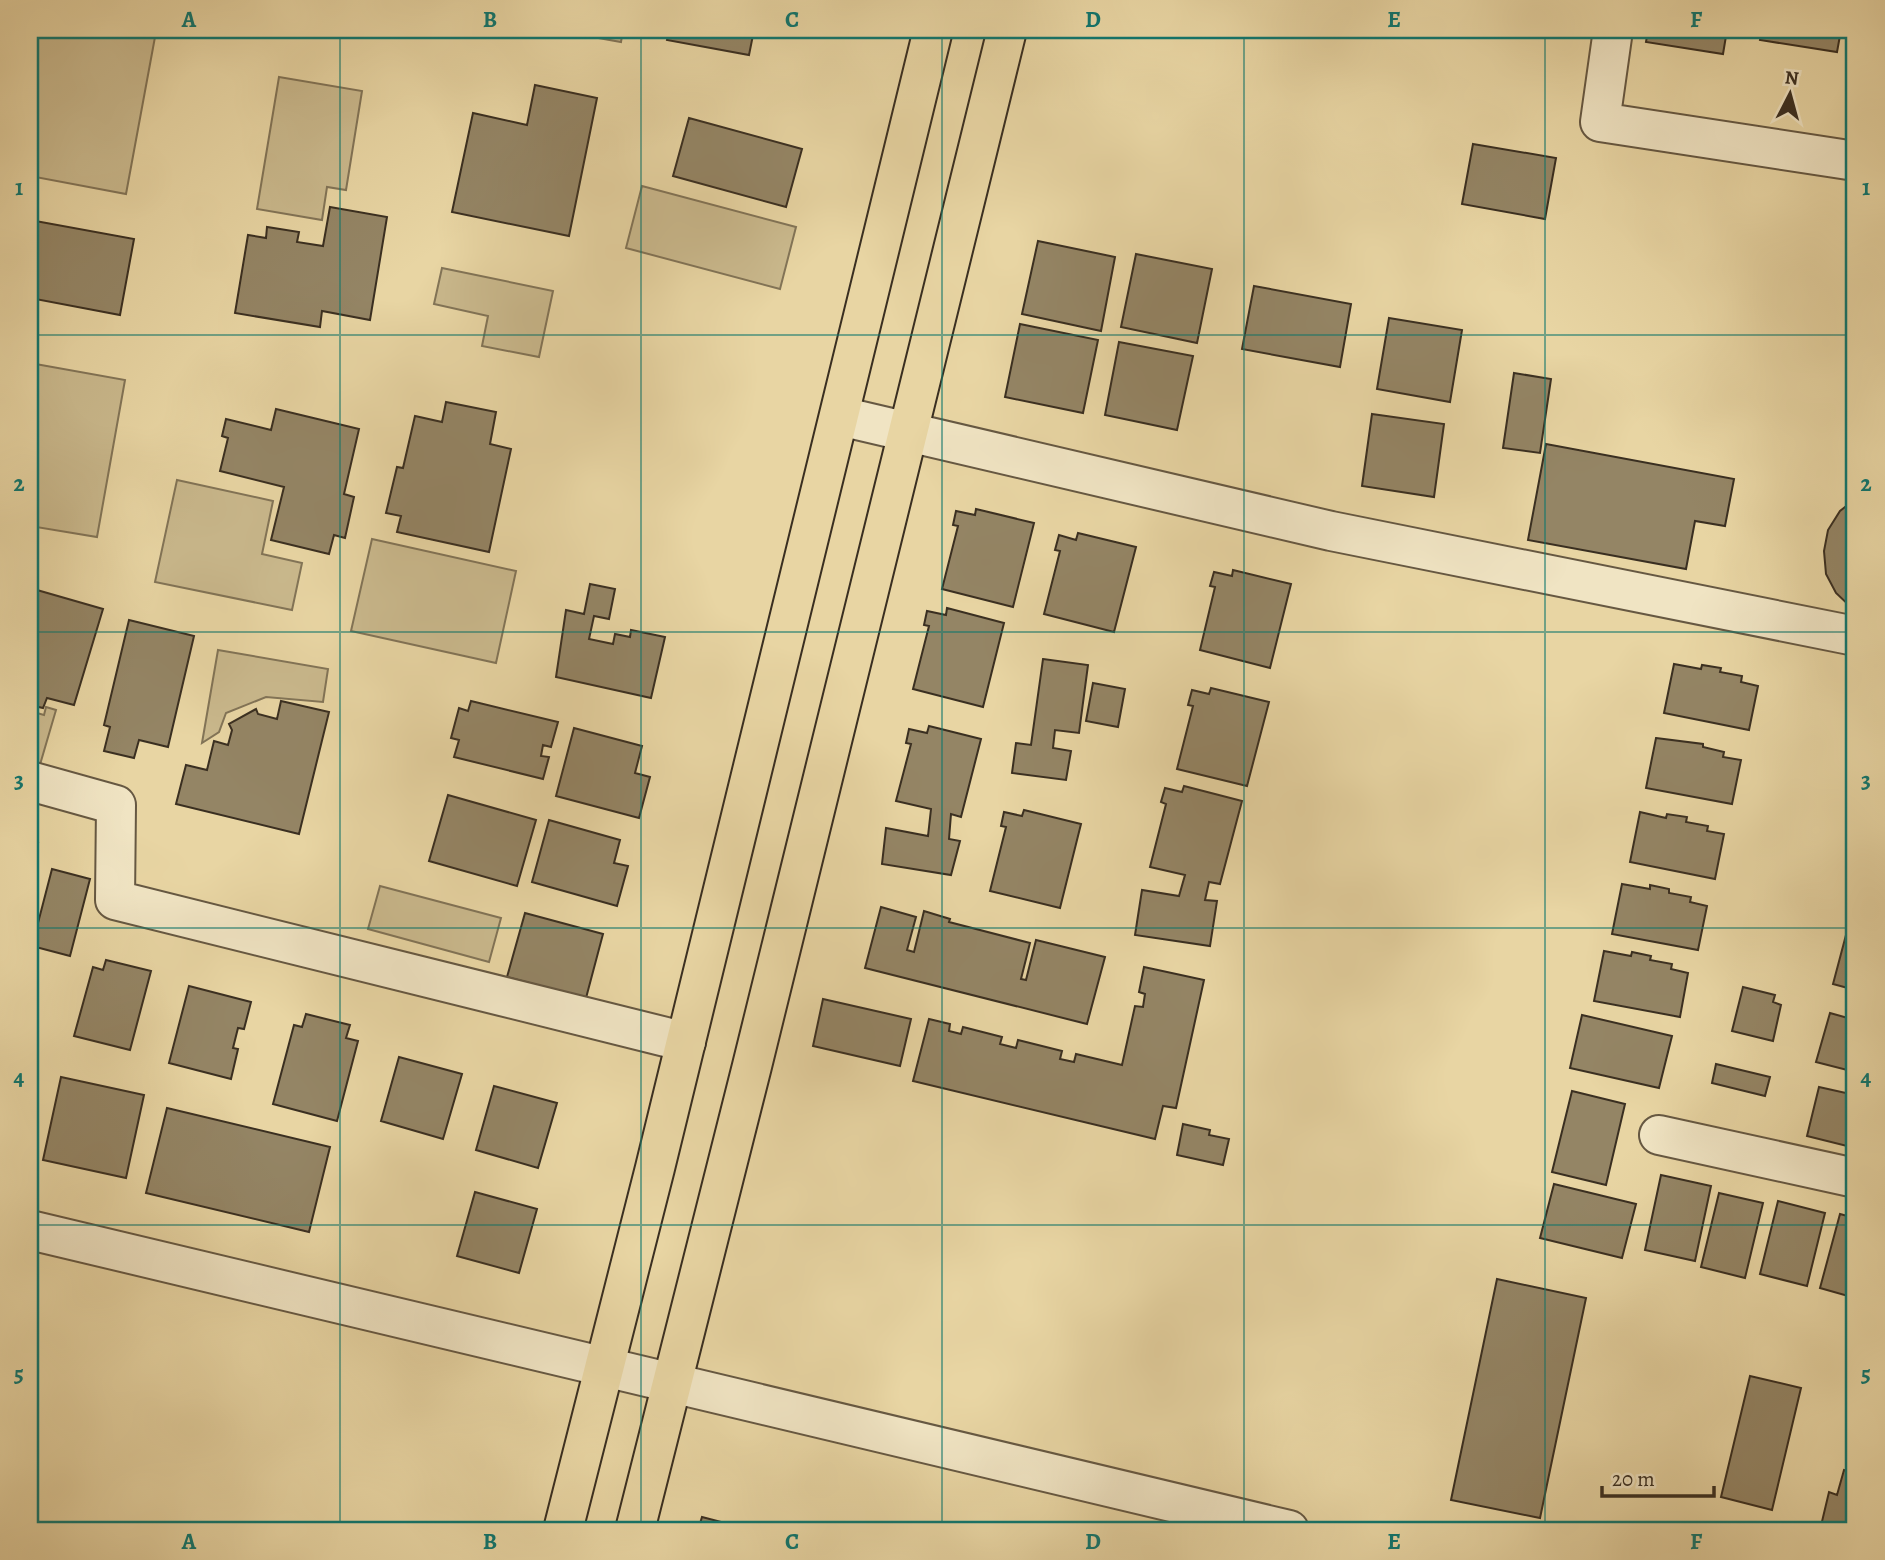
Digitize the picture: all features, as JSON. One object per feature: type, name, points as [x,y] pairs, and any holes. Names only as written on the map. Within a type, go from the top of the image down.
[{"type":"main road","points":[[563,1530],[686,1042],[933,30]]},
{"type":"main road","points":[[635,1530],[1007,30]]},
{"type":"street","points":[[1613,30],[1600,121],[1855,161]]},
{"type":"street","points":[[840,416],[1331,531],[1855,636]]},
{"type":"street","points":[[30,781],[116,805],[115,900],[686,1042]]},
{"type":"street","points":[[1659,1135],[1855,1178]]},
{"type":"street","points":[[30,1230],[1289,1530]]},
{"type":"shaded area","points":[[30,30],[112,30],[155,37],[126,194],[30,176]]},
{"type":"shaded area","points":[[554,30],[623,30],[621,42]]},
{"type":"shaded area","points":[[279,77],[362,91],[346,190],[327,187],[322,220],[257,209]]},
{"type":"shaded area","points":[[642,186],[796,227],[780,289],[626,248]]},
{"type":"shaded area","points":[[442,268],[553,291],[539,357],[482,346],[488,316],[434,304]]},
{"type":"shaded area","points":[[30,363],[125,380],[97,537],[30,526]]},
{"type":"shaded area","points":[[177,480],[273,501],[262,554],[302,563],[292,610],[155,582]]},
{"type":"shaded area","points":[[372,539],[516,571],[496,663],[351,631]]},
{"type":"shaded area","points":[[218,650],[328,669],[323,702],[266,697],[226,713],[219,732],[202,743]]},
{"type":"shaded area","points":[[46,707],[56,710],[39,768],[30,765],[30,711],[44,715]]},
{"type":"shaded area","points":[[380,886],[501,918],[489,962],[368,929]]},
{"type":"building","points":[[669,30],[754,30],[749,55],[667,40]]},
{"type":"building","points":[[1648,30],[1727,30],[1723,54],[1646,42]]},
{"type":"building","points":[[1762,30],[1841,30],[1837,52],[1760,40]]},
{"type":"building","points":[[535,85],[597,98],[569,236],[452,212],[473,113],[527,125]]},
{"type":"building","points":[[689,118],[802,149],[786,207],[673,176]]},
{"type":"building","points":[[1473,144],[1556,158],[1545,219],[1462,204]]},
{"type":"building","points":[[330,207],[387,217],[370,320],[322,311],[320,327],[235,313],[248,235],[266,238],[267,227],[299,232],[297,242],[323,246]]},
{"type":"building","points":[[30,220],[134,239],[120,315],[30,298]]},
{"type":"building","points":[[1038,241],[1115,257],[1101,331],[1022,314]]},
{"type":"building","points":[[1136,254],[1212,269],[1197,343],[1121,327]]},
{"type":"building","points":[[1254,286],[1351,304],[1340,367],[1242,349]]},
{"type":"building","points":[[1389,318],[1462,330],[1450,402],[1377,389]]},
{"type":"building","points":[[1020,324],[1098,340],[1083,413],[1005,397]]},
{"type":"building","points":[[1119,342],[1193,356],[1177,430],[1105,415]]},
{"type":"building","points":[[1514,373],[1551,379],[1540,453],[1503,448]]},
{"type":"building","points":[[446,402],[496,412],[490,444],[511,449],[489,552],[397,532],[401,516],[386,513],[397,467],[403,468],[415,416],[442,422]]},
{"type":"building","points":[[276,409],[359,429],[344,494],[354,497],[345,538],[334,535],[329,554],[271,540],[284,487],[220,471],[228,438],[222,436],[226,419],[271,430]]},
{"type":"building","points":[[1372,414],[1444,424],[1434,497],[1362,486]]},
{"type":"building","points":[[1546,444],[1734,479],[1725,526],[1695,521],[1686,569],[1528,540]]},
{"type":"building","points":[[1855,499],[1855,611],[1836,593],[1826,574],[1824,551],[1828,530],[1840,511]]},
{"type":"building","points":[[976,509],[1034,523],[1013,607],[942,589],[958,526],[953,525],[956,511],[975,515]]},
{"type":"building","points":[[1078,533],[1136,547],[1114,632],[1044,614],[1060,551],[1055,550],[1059,535],[1076,540]]},
{"type":"building","points":[[1233,570],[1291,584],[1270,668],[1200,650],[1215,587],[1210,586],[1214,572],[1232,576]]},
{"type":"building","points":[[590,584],[615,589],[609,619],[594,616],[589,639],[613,644],[615,634],[630,637],[631,630],[665,637],[651,698],[556,677],[566,610],[584,614]]},
{"type":"building","points":[[30,588],[103,609],[74,705],[47,698],[43,708],[30,705]]},
{"type":"building","points":[[947,608],[1004,623],[983,707],[913,689],[929,626],[924,625],[927,611],[946,615]]},
{"type":"building","points":[[129,620],[194,636],[168,747],[139,740],[134,758],[104,751],[110,727],[104,725]]},
{"type":"building","points":[[1043,659],[1088,665],[1079,733],[1055,730],[1053,748],[1071,751],[1066,780],[1012,773],[1016,743],[1031,745]]},
{"type":"building","points":[[1674,664],[1701,669],[1702,665],[1721,668],[1720,672],[1742,676],[1741,682],[1758,686],[1749,730],[1664,713]]},
{"type":"building","points":[[1093,683],[1125,689],[1118,727],[1086,721]]},
{"type":"building","points":[[1211,688],[1269,702],[1247,786],[1177,769],[1193,706],[1188,705],[1192,690],[1209,694]]},
{"type":"building","points":[[281,701],[329,712],[299,834],[176,804],[186,765],[207,770],[214,741],[228,745],[232,730],[229,724],[256,709],[258,714],[277,719]]},
{"type":"building","points":[[471,701],[558,722],[551,747],[543,745],[541,756],[549,757],[543,779],[454,757],[459,740],[451,738],[459,708],[468,711]]},
{"type":"building","points":[[929,726],[981,739],[961,817],[951,814],[949,839],[960,841],[951,875],[882,864],[886,828],[928,836],[931,809],[896,801],[911,744],[906,743],[909,729],[927,733]]},
{"type":"building","points":[[574,728],[642,746],[635,773],[650,777],[639,818],[556,796]]},
{"type":"building","points":[[1656,738],[1703,744],[1703,747],[1724,752],[1723,757],[1741,760],[1732,804],[1646,788]]},
{"type":"building","points":[[1184,786],[1242,801],[1220,884],[1209,882],[1205,900],[1217,901],[1210,946],[1135,935],[1142,890],[1179,896],[1185,875],[1150,867],[1166,804],[1161,802],[1165,788],[1182,792]]},
{"type":"building","points":[[448,795],[536,820],[517,886],[429,861]]},
{"type":"building","points":[[1024,810],[1081,824],[1060,908],[990,891],[1006,827],[1001,826],[1004,812],[1022,816]]},
{"type":"building","points":[[1640,812],[1666,818],[1667,814],[1687,817],[1686,822],[1708,826],[1707,831],[1724,834],[1715,879],[1630,862]]},
{"type":"building","points":[[549,820],[620,840],[614,863],[628,866],[617,906],[532,882]]},
{"type":"building","points":[[30,841],[38,843],[30,876]]},
{"type":"building","points":[[52,869],[90,879],[70,956],[32,946]]},
{"type":"building","points":[[1622,884],[1669,889],[1669,893],[1691,897],[1690,902],[1707,906],[1698,950],[1612,934]]},
{"type":"building","points":[[881,907],[916,917],[907,950],[914,952],[924,911],[950,919],[949,922],[1030,943],[1021,979],[1026,980],[1036,940],[1105,957],[1087,1024],[865,968]]},
{"type":"building","points":[[525,913],[603,934],[586,998],[507,977]]},
{"type":"building","points":[[1846,935],[1855,937],[1855,990],[1833,984]]},
{"type":"building","points":[[1604,951],[1631,956],[1632,952],[1651,956],[1650,960],[1672,964],[1671,969],[1688,973],[1680,1017],[1594,1001]]},
{"type":"building","points":[[106,960],[151,971],[130,1050],[74,1036],[93,967],[103,970]]},
{"type":"building","points":[[1144,967],[1204,980],[1176,1108],[1163,1106],[1155,1139],[913,1081],[929,1019],[950,1024],[949,1031],[961,1034],[963,1027],[1002,1037],[1000,1044],[1016,1048],[1018,1040],[1062,1051],[1060,1059],[1074,1062],[1076,1054],[1122,1065],[1135,1006],[1143,1007],[1145,994],[1139,992]]},
{"type":"building","points":[[189,986],[251,1002],[244,1029],[238,1028],[233,1048],[238,1049],[231,1079],[169,1063]]},
{"type":"building","points":[[1743,987],[1775,995],[1773,1002],[1781,1005],[1773,1041],[1732,1031]]},
{"type":"building","points":[[823,999],[911,1019],[900,1066],[813,1046]]},
{"type":"building","points":[[1830,1013],[1855,1020],[1855,1072],[1816,1062]]},
{"type":"building","points":[[306,1014],[350,1025],[346,1038],[358,1041],[337,1121],[273,1104],[294,1025],[302,1027]]},
{"type":"building","points":[[1582,1015],[1672,1036],[1659,1088],[1570,1068]]},
{"type":"building","points":[[399,1057],[462,1074],[443,1139],[381,1121]]},
{"type":"building","points":[[1716,1064],[1770,1077],[1765,1096],[1712,1083]]},
{"type":"building","points":[[61,1077],[144,1095],[126,1178],[43,1160]]},
{"type":"building","points":[[494,1086],[557,1103],[538,1168],[476,1150]]},
{"type":"building","points":[[1819,1087],[1855,1095],[1855,1148],[1807,1136]]},
{"type":"building","points":[[1572,1091],[1625,1104],[1606,1185],[1552,1172]]},
{"type":"building","points":[[167,1108],[330,1147],[309,1232],[146,1193]]},
{"type":"building","points":[[1183,1124],[1210,1130],[1209,1135],[1229,1139],[1223,1165],[1177,1155]]},
{"type":"building","points":[[1661,1175],[1711,1186],[1695,1261],[1645,1250]]},
{"type":"building","points":[[1554,1184],[1636,1204],[1622,1258],[1540,1238]]},
{"type":"building","points":[[475,1192],[537,1209],[519,1273],[457,1256]]},
{"type":"building","points":[[1719,1193],[1763,1203],[1745,1278],[1701,1267]]},
{"type":"building","points":[[1778,1201],[1825,1213],[1807,1286],[1760,1274]]},
{"type":"building","points":[[1840,1214],[1855,1218],[1855,1298],[1820,1288]]},
{"type":"building","points":[[1497,1279],[1586,1298],[1540,1518],[1451,1500]]},
{"type":"building","points":[[1750,1376],[1801,1388],[1772,1510],[1721,1497]]},
{"type":"building","points":[[1844,1470],[1855,1474],[1855,1530],[1820,1530],[1829,1492],[1837,1495]]},
{"type":"building","points":[[702,1517],[748,1529],[698,1530]]}]
